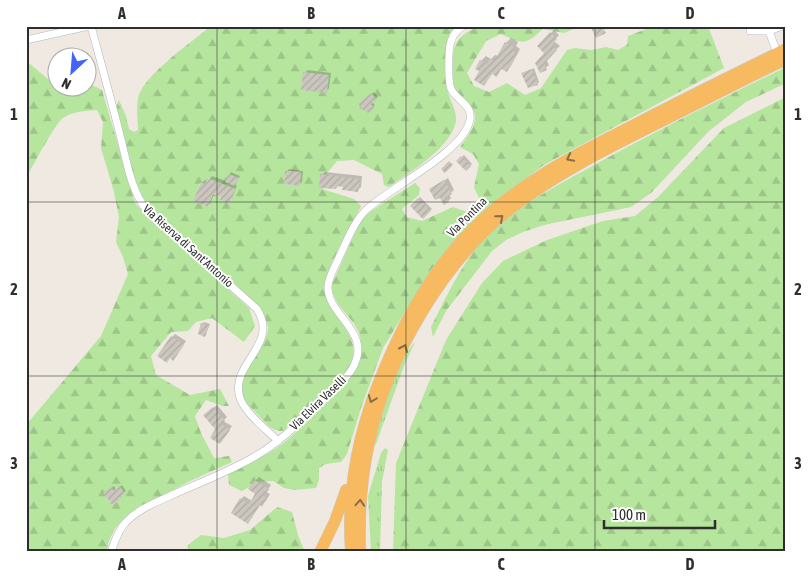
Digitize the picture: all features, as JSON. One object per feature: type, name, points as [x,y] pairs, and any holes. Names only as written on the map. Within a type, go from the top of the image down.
[{"type":"highway","name":"Via Pontina","points":[[351,552],[350,504],[359,440],[367,411],[399,334],[421,296],[447,260],[481,221],[507,198],[553,166],[783,54]]},
{"type":"highway","name":"Via Pontina","points":[[360,552],[360,503],[369,443],[376,414],[409,336],[427,304],[474,242],[512,207],[533,193],[604,150],[783,54]]},
{"type":"highway","points":[[320,552],[343,502],[359,440]]},
{"type":"street","points":[[26,40],[90,26]]},
{"type":"street","name":"Via Riserva di Sant'Antonio","points":[[90,26],[134,191],[139,200],[147,211],[257,309],[262,318],[263,335],[244,370],[239,393],[246,408],[278,441]]},
{"type":"street","name":"Via Elvira Vaselli","points":[[112,552],[120,531],[132,516],[160,501],[240,465],[278,441],[337,386],[351,370],[358,351],[356,340],[330,298],[328,288],[337,262],[358,219],[373,203],[438,158],[457,140],[468,126],[471,117],[470,111],[454,94],[449,82],[450,43],[462,26]]},
{"type":"street","points":[[750,32],[769,31],[782,26]]},
{"type":"street","points":[[769,31],[783,54]]},
{"type":"green space","points":[[211,26],[457,26],[449,39],[445,67],[446,85],[456,121],[451,134],[444,143],[427,160],[389,187],[384,185],[382,174],[354,160],[337,161],[323,178],[322,189],[354,199],[361,206],[333,261],[324,291],[349,335],[353,351],[352,361],[347,371],[283,431],[272,428],[248,405],[243,398],[241,389],[246,371],[267,335],[268,327],[265,317],[255,303],[145,204],[133,179],[116,107],[119,100],[129,129],[134,132],[138,130],[137,103],[141,90],[148,80]],"holes":[[[286,171],[301,172],[300,185],[284,184]],[[208,178],[235,189],[230,203],[220,200],[221,197],[213,194],[208,207],[194,201],[200,183],[205,184]]]},
{"type":"green space","points":[[480,26],[581,26],[564,33],[543,29],[532,38],[523,42],[501,34],[486,41],[467,73],[474,86],[489,92],[507,83],[525,95],[541,88],[567,50],[575,48],[592,50],[606,47],[618,50],[627,45],[628,36],[654,26],[708,26],[724,68],[544,165],[502,196],[444,256],[416,294],[383,348],[361,408],[347,454],[341,462],[326,464],[319,468],[319,480],[316,488],[294,490],[284,488],[273,481],[258,482],[242,491],[229,485],[228,474],[263,456],[286,441],[341,390],[355,370],[360,358],[359,333],[335,298],[332,284],[360,222],[371,211],[415,183],[420,188],[419,195],[402,209],[407,217],[422,221],[453,207],[470,213],[480,200],[474,187],[479,164],[473,154],[460,147],[474,124],[474,111],[469,103],[454,90],[451,79],[455,46],[466,33]]},
{"type":"green space","points":[[26,64],[30,64],[48,79],[48,98],[98,98],[98,88],[102,90],[135,203],[249,308],[255,326],[244,342],[212,318],[196,322],[188,331],[171,332],[151,356],[156,375],[190,395],[220,389],[229,406],[222,406],[206,400],[195,416],[201,433],[214,458],[229,456],[232,462],[188,482],[130,513],[115,528],[109,541],[107,552],[26,552],[26,425],[101,336],[128,274],[116,242],[119,217],[101,148],[103,122],[97,110],[75,113],[63,118],[49,137],[26,178]],"holes":[[[120,487],[120,500],[112,505],[104,493],[112,488],[113,491]]]},
{"type":"green space","points":[[786,67],[786,83],[746,102],[709,131],[651,193],[631,207],[544,225],[506,240],[492,251],[446,311],[433,337],[431,327],[460,272],[481,242],[503,220],[544,193],[611,156]]},
{"type":"green space","points":[[786,97],[786,552],[393,552],[396,463],[446,340],[482,283],[503,261],[547,240],[603,221],[635,216],[658,197],[724,128]]},
{"type":"green space","points":[[415,342],[404,366],[376,444],[373,446],[388,391],[400,364]]},
{"type":"green space","points":[[385,448],[388,450],[382,481],[380,552],[371,552],[368,496],[381,453]]},
{"type":"green space","points":[[277,507],[292,512],[305,552],[187,552],[188,545],[201,535],[224,538],[250,530]]},
{"type":"building","points":[[590,26],[602,26],[606,33],[596,38]]},
{"type":"building","points":[[550,32],[557,39],[552,45],[557,50],[544,64],[547,70],[540,73],[535,63],[544,53],[537,46]]},
{"type":"building","points":[[505,42],[515,47],[513,51],[517,54],[507,72],[501,69],[497,77],[492,74],[484,86],[474,80],[479,71],[475,69],[480,60],[487,64],[490,59],[494,61]]},
{"type":"building","points":[[532,69],[538,85],[528,88],[521,73]]},
{"type":"building","points":[[303,72],[329,75],[327,93],[301,90]]},
{"type":"building","points":[[371,93],[377,100],[371,104],[374,108],[368,113],[358,104]]},
{"type":"building","points":[[461,156],[471,166],[466,171],[456,161]]},
{"type":"building","points":[[449,161],[453,165],[445,173],[441,169]]},
{"type":"building","points":[[285,171],[301,172],[300,186],[284,184]]},
{"type":"building","points":[[229,174],[239,178],[235,186],[225,182]]},
{"type":"building","points":[[320,174],[360,179],[358,192],[342,190],[343,187],[337,186],[336,189],[319,188]]},
{"type":"building","points":[[207,178],[235,189],[230,203],[220,200],[221,197],[213,194],[208,207],[193,201],[201,182],[205,184]]},
{"type":"building","points":[[444,180],[452,194],[446,197],[449,202],[444,205],[440,198],[435,200],[429,189]]},
{"type":"building","points":[[418,198],[431,211],[423,219],[410,206]]},
{"type":"building","points":[[201,323],[209,326],[205,337],[198,334]]},
{"type":"building","points":[[171,336],[184,345],[173,361],[170,358],[167,363],[157,356]]},
{"type":"building","points":[[213,407],[225,421],[221,424],[230,430],[220,444],[210,438],[215,429],[203,415]]},
{"type":"building","points":[[255,480],[269,489],[264,496],[267,498],[262,507],[260,505],[248,524],[231,513],[240,498],[249,504],[255,494],[248,489]]},
{"type":"building","points":[[120,486],[125,494],[112,505],[103,492],[112,487],[113,491]]}]
